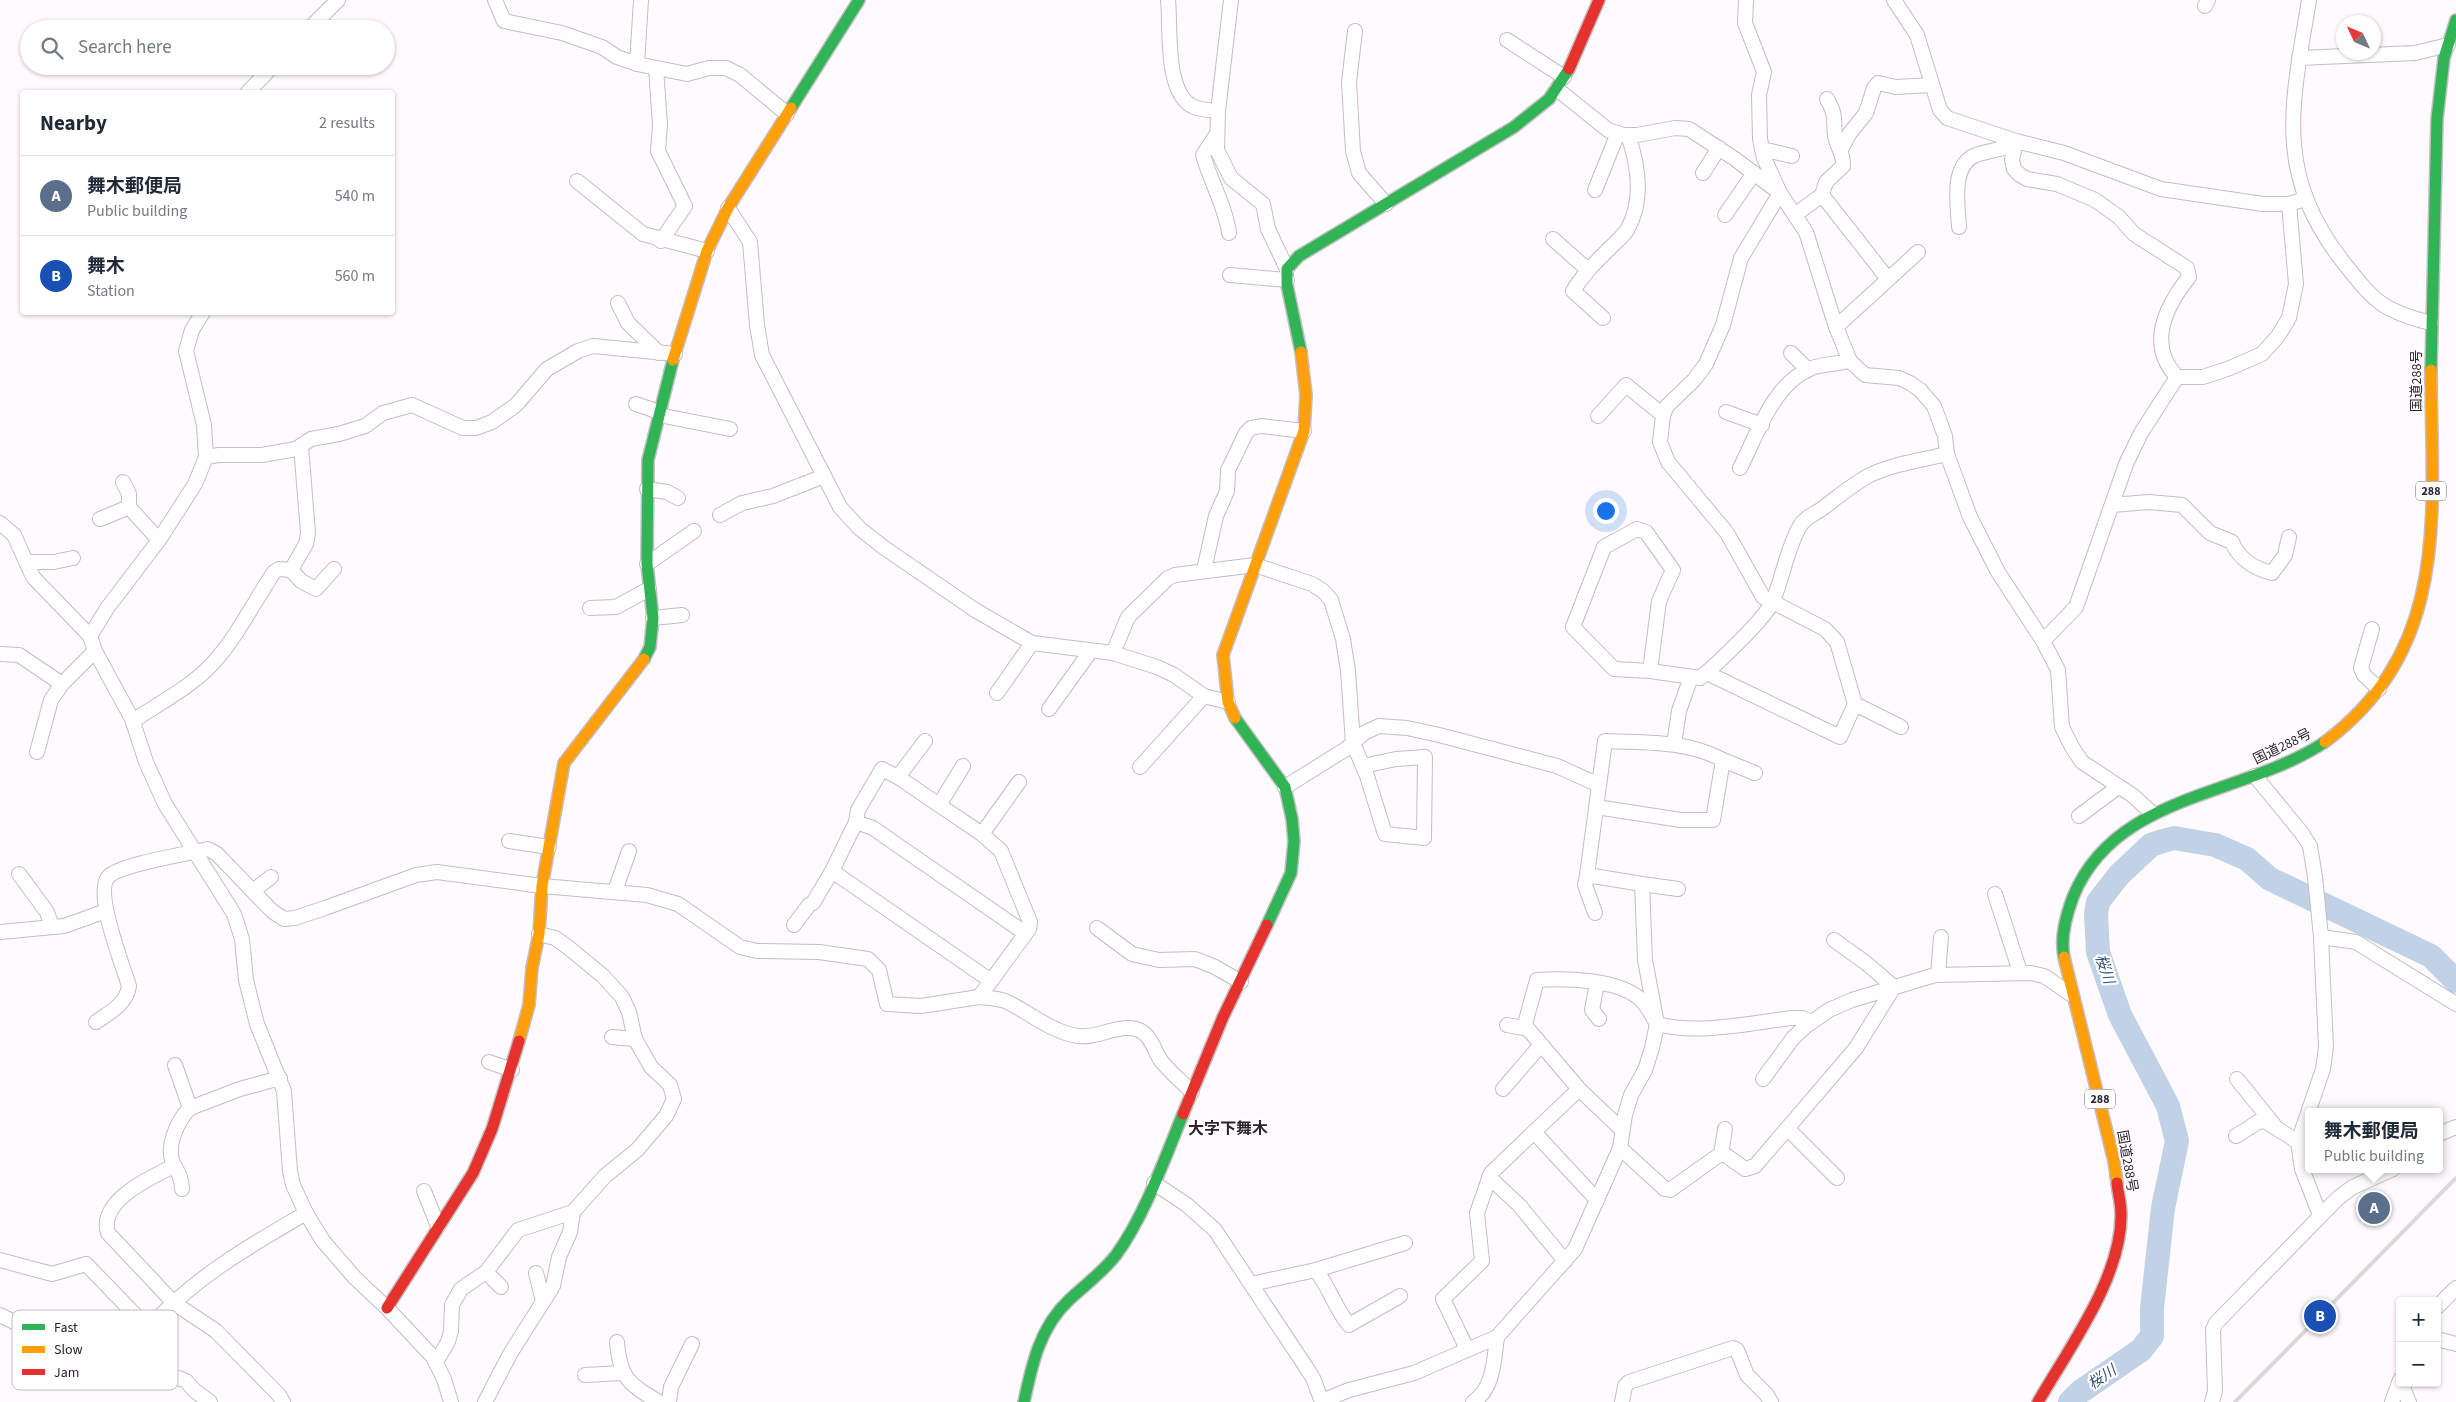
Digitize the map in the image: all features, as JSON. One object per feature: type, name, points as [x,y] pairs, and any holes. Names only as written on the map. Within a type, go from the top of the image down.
[{"type":"main road","points":[[388,1308],[473,1173],[492,1129],[512,1070],[529,1005],[532,968],[539,934],[542,886],[564,763],[642,662],[650,647],[653,618],[647,564],[648,460],[675,354],[707,251],[728,208],[858,0]]},
{"type":"main road","points":[[1024,1402],[1039,1346],[1050,1322],[1060,1309],[1105,1268],[1121,1248],[1154,1183],[1215,1036],[1291,873],[1295,850],[1292,812],[1285,787],[1236,719],[1228,702],[1222,655],[1304,431],[1307,412],[1307,390],[1287,275],[1299,256],[1514,127],[1538,108],[1557,89],[1564,77],[1599,0]]},
{"type":"main road","name":"国道288号","points":[[2038,1402],[2105,1285],[2111,1271],[2121,1214],[2114,1161],[2072,995],[2062,947],[2069,906],[2076,890],[2087,869],[2109,842],[2130,825],[2152,813],[2283,765],[2320,745],[2358,714],[2379,689],[2397,661],[2425,589],[2431,547],[2431,323],[2435,144],[2440,86],[2448,45],[2456,20]]},
{"type":"street","points":[[319,20],[338,0]]},
{"type":"street","points":[[495,0],[504,21],[562,33],[602,47],[617,57],[637,64],[688,74],[709,68],[726,68],[740,74],[787,114]]},
{"type":"street","points":[[637,64],[641,0]]},
{"type":"street","points":[[1168,0],[1168,44],[1180,92],[1195,107],[1218,111]]},
{"type":"street","points":[[1230,275],[1287,275],[1268,229],[1263,204],[1259,199],[1241,187],[1226,170],[1217,150],[1218,111],[1231,0]]},
{"type":"street","points":[[1746,0],[1746,23],[1764,72],[1758,114],[1762,149],[1780,192],[1806,232],[1836,327],[1850,361],[1865,375],[1899,378],[1927,396],[1938,415],[1945,436],[1947,454],[1970,517],[1987,551],[2043,640],[2058,670],[2062,727],[2072,747],[2082,762],[2144,804],[2152,813]]},
{"type":"street","points":[[1894,0],[1917,35],[1940,110],[1946,118],[2015,143],[2064,153],[2161,188],[2247,203],[2290,204],[2304,199]]},
{"type":"street","points":[[2309,0],[2299,58],[2292,117],[2296,172],[2304,199],[2312,217],[2338,256],[2374,299],[2397,314],[2431,323]]},
{"type":"street","points":[[1355,31],[1350,82],[1352,151],[1359,173],[1386,204]]},
{"type":"street","points":[[1507,40],[1564,77]]},
{"type":"street","points":[[2299,58],[2415,53],[2448,45]]},
{"type":"street","points":[[656,68],[660,125],[658,151],[685,206],[661,241]]},
{"type":"street","points":[[250,90],[264,75]]},
{"type":"street","points":[[1842,150],[1850,133],[1866,113],[1874,88],[1878,83],[1896,87],[1932,84]]},
{"type":"street","points":[[1557,89],[1608,130],[1623,134],[1675,128],[1689,129],[1780,192]]},
{"type":"street","points":[[1796,214],[1822,194],[1826,182],[1843,166],[1842,150],[1835,135],[1835,113],[1827,99]]},
{"type":"street","points":[[1595,190],[1623,134]]},
{"type":"street","points":[[1603,318],[1573,291],[1588,270],[1627,230],[1636,203],[1637,168],[1623,134]]},
{"type":"street","points":[[1216,135],[1203,155],[1210,181],[1228,222],[1229,233]]},
{"type":"street","points":[[1959,227],[1958,178],[1962,169],[1974,156],[2015,143]]},
{"type":"street","points":[[2015,143],[2012,160],[2014,169],[2020,175],[2027,179],[2065,187],[2095,200],[2119,217],[2134,234],[2187,268],[2189,277],[2167,308],[2162,328],[2165,358],[2177,377]]},
{"type":"street","points":[[1703,173],[1719,148]]},
{"type":"street","points":[[1762,149],[1792,156]]},
{"type":"street","points":[[1725,215],[1754,173]]},
{"type":"street","points":[[577,181],[643,234],[661,241],[707,251]]},
{"type":"street","points":[[1707,673],[1840,737],[1855,704],[1837,642],[1833,635],[1811,621],[1764,597],[1715,517],[1668,462],[1660,442],[1663,415],[1667,406],[1694,380],[1706,364],[1723,325],[1741,258],[1780,192]]},
{"type":"street","points":[[1822,194],[1888,279]]},
{"type":"street","points":[[2177,377],[2203,377],[2230,368],[2262,354],[2278,336],[2289,318],[2296,284],[2290,204]]},
{"type":"street","points":[[728,208],[750,242],[757,325],[762,355],[840,508],[858,528],[975,610],[1032,642],[1090,652],[1113,653],[1157,667],[1174,675],[1204,696],[1228,702]]},
{"type":"street","points":[[1553,239],[1588,270]]},
{"type":"street","points":[[1836,327],[1918,252]]},
{"type":"street","points":[[618,303],[628,323],[659,353]]},
{"type":"street","points":[[90,636],[108,607],[159,540],[195,484],[206,457],[204,425],[186,351],[192,330],[201,315]]},
{"type":"street","points":[[206,457],[219,455],[262,455],[296,449],[311,439],[339,434],[365,426],[383,413],[412,405],[463,428],[476,428],[492,422],[516,405],[548,369],[578,351],[593,346],[675,354]]},
{"type":"street","points":[[1791,353],[1808,370]]},
{"type":"street","points":[[1740,468],[1762,425],[1786,386],[1796,376],[1808,370],[1850,361]]},
{"type":"street","points":[[2043,640],[2076,607],[2126,464],[2141,432],[2177,377]]},
{"type":"street","points":[[1598,416],[1626,385],[1663,415]]},
{"type":"street","points":[[636,404],[659,413],[730,429]]},
{"type":"street","points":[[1726,412],[1762,425]]},
{"type":"street","points":[[1204,570],[1216,516],[1227,491],[1228,470],[1246,433],[1251,428],[1261,426],[1304,431]]},
{"type":"street","points":[[291,570],[306,544],[308,534],[300,446]]},
{"type":"street","points":[[1650,671],[1659,602],[1673,570],[1646,532],[1637,529],[1604,547],[1573,628],[1614,669],[1650,671],[1700,678],[1762,616],[1772,602],[1799,526],[1808,516],[1822,509],[1846,489],[1871,475],[1903,464],[1947,454]]},
{"type":"street","points":[[720,515],[742,503],[773,496],[824,476]]},
{"type":"street","points":[[123,482],[129,494],[129,507],[159,540]]},
{"type":"street","points":[[647,489],[666,492],[678,498]]},
{"type":"street","points":[[2112,506],[2149,502],[2182,505],[2210,533],[2232,542],[2236,551],[2252,566],[2272,573],[2285,555],[2289,537]]},
{"type":"street","points":[[100,519],[129,507]]},
{"type":"street","points":[[0,524],[14,535],[33,578],[90,636],[95,651],[133,722],[146,762],[165,804],[193,852],[234,914],[242,939],[246,980],[257,1024],[280,1078],[287,1110],[290,1172],[293,1185],[306,1213],[334,1254],[355,1278],[388,1308],[436,1362],[451,1402]]},
{"type":"street","points":[[647,564],[694,532]]},
{"type":"street","points":[[26,562],[54,562],[73,558]]},
{"type":"street","points":[[1113,653],[1128,617],[1168,578],[1175,575],[1255,565],[1312,584],[1323,591],[1331,600],[1345,655],[1354,743],[1385,834],[1424,838],[1425,758],[1396,759],[1363,766]]},
{"type":"street","points":[[133,722],[200,676],[213,664],[228,645],[274,572],[279,569],[291,570],[301,581],[316,590],[334,569]]},
{"type":"street","points":[[590,608],[616,607],[650,589]]},
{"type":"street","points":[[653,618],[682,614]]},
{"type":"street","points":[[2372,629],[2361,668],[2364,675],[2379,689]]},
{"type":"street","points":[[997,693],[1032,642]]},
{"type":"street","points":[[37,752],[51,700],[62,684],[95,651]]},
{"type":"street","points":[[1049,709],[1090,652]]},
{"type":"street","points":[[0,654],[19,655],[62,684]]},
{"type":"street","points":[[1674,744],[1679,711],[1692,678]]},
{"type":"street","points":[[1140,766],[1204,696]]},
{"type":"street","points":[[1855,704],[1901,726]]},
{"type":"street","points":[[1285,787],[1354,743],[1364,733],[1379,726],[1407,728],[1557,766],[1599,785]]},
{"type":"street","points":[[898,777],[925,741]]},
{"type":"street","points":[[1595,913],[1585,886],[1605,741],[1674,744],[1705,750],[1723,760],[1755,773]]},
{"type":"street","points":[[1596,807],[1681,820],[1713,820],[1723,760]]},
{"type":"street","points":[[939,804],[963,766]]},
{"type":"street","points":[[794,925],[809,905],[813,903],[832,871],[856,822],[858,810],[882,769],[898,777],[939,804],[982,834],[1001,851],[1030,922],[1025,933],[979,997]]},
{"type":"street","points":[[2255,776],[2301,832],[2310,846],[2321,936],[2325,1054],[2323,1070],[2310,1108]]},
{"type":"street","points":[[982,834],[1019,782]]},
{"type":"street","points":[[2079,816],[2118,787]]},
{"type":"street","points":[[856,822],[873,828],[1025,933]]},
{"type":"street","points":[[509,841],[549,847]]},
{"type":"street","points":[[96,1022],[120,1005],[127,994],[128,986],[106,911],[103,887],[109,876],[119,870],[208,849],[217,854],[272,911],[284,919],[310,913],[416,875],[437,872],[542,886],[615,890],[647,895],[678,904],[740,947],[757,951],[819,952],[868,959],[879,970],[887,1004],[921,1006],[979,997],[1004,1001],[1047,1024],[1077,1036],[1090,1037],[1130,1028],[1140,1030],[1151,1040],[1160,1060],[1192,1092]]},
{"type":"street","points":[[615,890],[629,851]]},
{"type":"street","points":[[832,871],[991,981]]},
{"type":"street","points":[[20,874],[47,912],[52,927]]},
{"type":"street","points":[[1587,875],[1678,889]]},
{"type":"street","points":[[253,891],[271,877]]},
{"type":"street","points":[[1154,1183],[1187,1205],[1215,1230],[1313,1378],[1322,1402],[1349,1390],[1414,1373],[1497,1337],[1575,1250],[1620,1148],[1622,1130],[1631,1095],[1649,1060],[1656,1024],[1645,960],[1642,884]]},
{"type":"street","points":[[1995,894],[2020,972]]},
{"type":"street","points":[[0,932],[52,927],[85,920],[106,911]]},
{"type":"street","points":[[1097,928],[1132,954],[1159,960],[1195,959],[1215,967],[1241,982]]},
{"type":"street","points":[[436,1362],[448,1342],[451,1332],[452,1305],[467,1284],[486,1272],[518,1230],[572,1212],[599,1182],[637,1150],[666,1116],[674,1099],[670,1085],[651,1067],[634,1039],[629,1012],[622,997],[603,976],[576,953],[556,938],[539,934]]},
{"type":"street","points":[[2321,936],[2356,942],[2456,1004]]},
{"type":"street","points":[[1938,975],[1941,937]]},
{"type":"street","points":[[1834,940],[1866,963],[1894,987]]},
{"type":"street","points":[[1763,1079],[1793,1038],[1811,1022],[1830,1010],[1894,987],[1938,975],[2020,972],[2044,976],[2072,995]]},
{"type":"street","points":[[1622,1130],[1579,1089],[1540,1046],[1525,1024],[1537,980],[1609,984],[1640,998],[1656,1024]]},
{"type":"street","points":[[1596,983],[1592,1010],[1598,1018]]},
{"type":"street","points":[[1721,1155],[1749,1169],[1788,1128],[1856,1048],[1894,987]]},
{"type":"street","points":[[1656,1024],[1699,1027],[1792,1018],[1802,1018],[1811,1022]]},
{"type":"street","points":[[1507,1025],[1528,1029]]},
{"type":"street","points":[[612,1037],[634,1039]]},
{"type":"street","points":[[1503,1089],[1540,1046]]},
{"type":"street","points":[[489,1062],[512,1070]]},
{"type":"street","points":[[175,1065],[190,1108]]},
{"type":"street","points":[[182,1189],[181,1176],[174,1166],[172,1152],[174,1132],[180,1119],[190,1108],[240,1089],[280,1078]]},
{"type":"street","points":[[2237,1079],[2275,1125],[2298,1142]]},
{"type":"street","points":[[1467,1349],[1443,1299],[1482,1262],[1477,1213],[1489,1177],[1496,1165],[1579,1089]]},
{"type":"street","points":[[2236,1136],[2258,1122],[2265,1121],[2275,1125]]},
{"type":"street","points":[[2305,1122],[2298,1142],[2302,1169],[2320,1215]]},
{"type":"street","points":[[2443,1132],[2456,1127]]},
{"type":"street","points":[[1788,1128],[1837,1178]]},
{"type":"street","points":[[1620,1148],[1665,1188],[1670,1190],[1721,1155],[1725,1129]]},
{"type":"street","points":[[1534,1132],[1597,1200]]},
{"type":"street","points":[[174,1166],[152,1176],[111,1209],[106,1227],[108,1233],[174,1303],[216,1331],[248,1362],[279,1395],[282,1402]]},
{"type":"street","points":[[2212,1402],[2215,1391],[2213,1329],[2216,1323],[2320,1215],[2353,1187],[2385,1173]]},
{"type":"street","points":[[1489,1177],[1519,1205],[1565,1261]]},
{"type":"street","points":[[424,1191],[438,1226]]},
{"type":"street","points":[[486,1402],[510,1354],[553,1286],[559,1257],[570,1232],[572,1212]]},
{"type":"street","points":[[167,1310],[238,1253],[306,1213]]},
{"type":"street","points":[[1251,1284],[1316,1270],[1406,1243]]},
{"type":"street","points":[[0,1260],[52,1274],[86,1264],[131,1310]]},
{"type":"street","points":[[1316,1270],[1328,1286],[1340,1314],[1349,1325],[1400,1296]]},
{"type":"street","points":[[486,1272],[501,1286]]},
{"type":"street","points":[[536,1273],[543,1301]]},
{"type":"street","points":[[2441,1303],[2456,1288]]},
{"type":"street","points":[[0,1315],[12,1321]]},
{"type":"street","points":[[1473,1402],[1482,1395],[1486,1388],[1493,1364],[1497,1337]]},
{"type":"street","points":[[2441,1340],[2456,1344]]},
{"type":"street","points":[[618,1342],[622,1373],[641,1391],[659,1402]]},
{"type":"street","points":[[670,1402],[671,1387],[692,1344]]},
{"type":"street","points":[[1622,1402],[1626,1386],[1629,1382],[1733,1348],[1737,1350],[1747,1375],[1766,1394],[1771,1402]]},
{"type":"street","points":[[585,1375],[622,1373]]},
{"type":"street","points":[[178,1378],[186,1381],[195,1391],[210,1402]]},
{"type":"street","points":[[2392,1402],[2399,1387]]},
{"type":"street","points":[[2403,1387],[2409,1402]]},
{"type":"waterway","name":"桜川","points":[[2070,1402],[2080,1392],[2141,1350],[2152,1336],[2152,1308],[2163,1208],[2177,1141],[2168,1106],[2120,1015],[2098,952],[2096,914],[2098,902],[2119,875],[2151,845],[2163,841],[2174,838],[2215,845],[2247,859],[2270,879],[2431,956],[2456,981]]},
{"type":"railway","points":[[2235,1402],[2456,1178]]},
{"type":"traffic: fast","points":[[791,108],[859,0]]},
{"type":"traffic: fast","points":[[2431,370],[2437,119],[2444,58],[2456,20]]},
{"type":"traffic: fast","points":[[1301,352],[1287,285],[1287,269],[1299,256],[1514,127],[1549,99],[1569,69]]},
{"type":"traffic: fast","points":[[644,659],[650,647],[653,618],[647,564],[648,460],[673,360]]},
{"type":"traffic: fast","points":[[1235,718],[1285,787],[1292,819],[1294,841],[1291,873],[1267,925]]},
{"type":"traffic: fast","points":[[2064,957],[2064,927],[2073,897],[2092,863],[2118,837],[2149,817],[2184,801],[2257,775],[2292,760],[2325,742]]},
{"type":"traffic: fast","points":[[1024,1402],[1034,1360],[1044,1334],[1059,1311],[1105,1267],[1126,1240],[1145,1205],[1183,1114]]},
{"type":"traffic: slow","points":[[673,360],[707,251],[728,208],[791,108]]},
{"type":"traffic: slow","points":[[1235,718],[1228,702],[1223,655],[1304,431],[1306,395],[1301,352]]},
{"type":"traffic: slow","points":[[2325,742],[2366,704],[2396,663],[2415,619],[2426,573],[2431,524],[2431,370]]},
{"type":"traffic: slow","points":[[519,1041],[529,1005],[532,968],[539,934],[542,886],[564,763],[644,659]]},
{"type":"traffic: slow","points":[[2064,957],[2114,1161],[2117,1183]]},
{"type":"traffic: jam","points":[[1569,69],[1599,0]]},
{"type":"traffic: jam","points":[[1183,1114],[1223,1017],[1267,925]]},
{"type":"traffic: jam","points":[[387,1308],[473,1173],[492,1129],[519,1041]]},
{"type":"traffic: jam","points":[[2038,1402],[2092,1311],[2113,1262],[2119,1238],[2121,1214],[2117,1183]]},
{"type":"place","name":"舞木郵便局","points":[[2374,1208]]},
{"type":"place","name":"舞木","points":[[2320,1316]]},
{"type":"district","name":"大字下舞木","points":[[1228,1128]]}]
